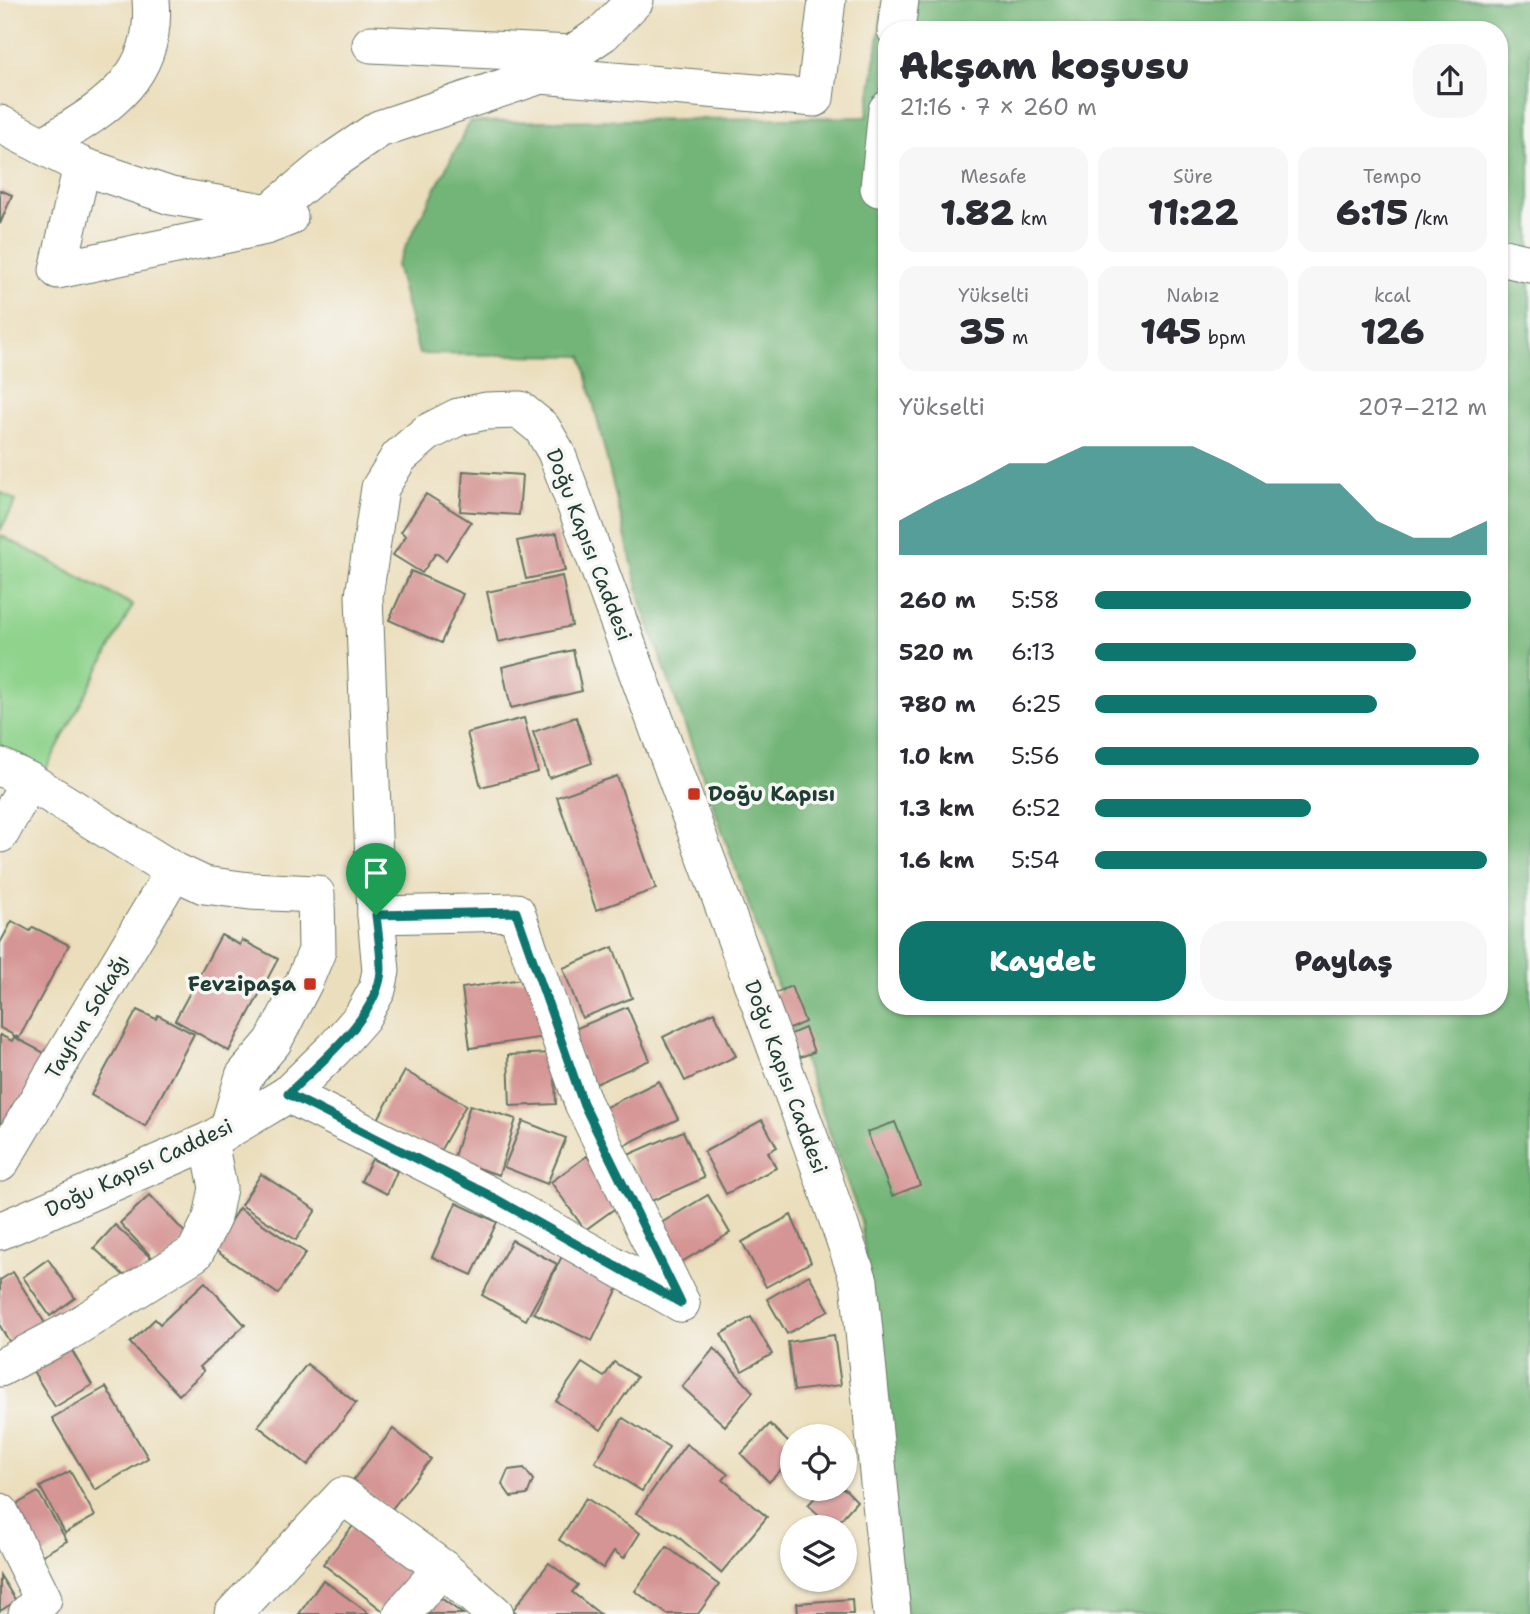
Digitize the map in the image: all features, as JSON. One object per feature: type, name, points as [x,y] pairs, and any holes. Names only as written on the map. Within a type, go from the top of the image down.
[{"type":"street","points":[[43,146],[105,106],[135,73],[149,43],[153,24],[151,0]]},
{"type":"street","points":[[269,213],[329,163],[379,129],[541,75],[603,33],[635,0]]},
{"type":"street","points":[[541,75],[815,98],[827,0]]},
{"type":"street","points":[[897,21],[900,0]]},
{"type":"street","points":[[371,44],[571,54]]},
{"type":"street","points":[[0,124],[82,166],[171,196],[289,216],[266,226],[58,270],[82,166]]},
{"type":"street","points":[[1508,259],[1530,264]]},
{"type":"street","name":"Doğu Kapısı Caddesi","points":[[0,1231],[218,1135],[288,1094],[362,1017],[377,990],[381,971],[376,915],[363,596],[380,488],[399,457],[427,433],[458,417],[486,411],[520,410],[542,428],[556,452],[812,1145],[859,1281],[892,1614]]},
{"type":"street","points":[[0,834],[14,774],[174,871],[204,886],[316,894],[317,951],[273,1042],[244,1076],[218,1135],[218,1188],[212,1218],[195,1253],[73,1329],[0,1368]]},
{"type":"street","name":"Tayfun Sokağı","points":[[0,1163],[174,871]]},
{"type":"street","points":[[288,1094],[487,1194],[681,1303],[583,1103],[516,912],[376,915]]},
{"type":"street","points":[[233,1614],[343,1496],[442,1568],[495,1614]]},
{"type":"street","points":[[0,1512],[43,1600],[27,1614]]},
{"type":"street","points":[[402,1614],[442,1568]]},
{"type":"green space","points":[[884,0],[1530,0],[1530,1614],[906,1614],[861,1221],[642,605],[582,356],[419,354],[396,265],[470,122],[867,117],[878,41],[878,1015],[1508,1015],[1508,21],[881,21]]},
{"type":"green space","points":[[0,492],[16,501],[0,531]]},
{"type":"green space","points":[[0,535],[133,605],[46,769],[0,745]]},
{"type":"building","points":[[0,190],[12,195],[0,224]]},
{"type":"building","points":[[463,471],[522,475],[519,515],[460,511]]},
{"type":"building","points":[[426,494],[471,522],[446,560],[436,553],[422,573],[393,555],[406,536],[401,532]]},
{"type":"building","points":[[557,533],[565,571],[526,579],[517,541]]},
{"type":"building","points":[[411,571],[463,594],[441,643],[389,620]]},
{"type":"building","points":[[562,576],[572,626],[498,642],[487,592]]},
{"type":"building","points":[[573,650],[582,691],[511,708],[502,667]]},
{"type":"building","points":[[576,717],[592,763],[549,778],[533,732]]},
{"type":"building","points":[[524,718],[538,772],[481,787],[467,733]]},
{"type":"building","points":[[617,776],[656,889],[596,910],[557,797]]},
{"type":"building","points":[[12,921],[30,931],[33,927],[69,945],[19,1038],[0,1028],[0,943]]},
{"type":"building","points":[[221,935],[240,945],[242,940],[278,959],[229,1051],[175,1020]]},
{"type":"building","points":[[613,947],[632,998],[582,1018],[563,968]]},
{"type":"building","points":[[536,977],[545,1037],[470,1048],[462,988]]},
{"type":"building","points":[[791,986],[805,1022],[787,1030],[773,994]]},
{"type":"building","points":[[627,1007],[650,1060],[593,1085],[570,1031]]},
{"type":"building","points":[[137,1010],[156,1019],[158,1015],[194,1034],[145,1126],[91,1095]]},
{"type":"building","points":[[714,1012],[736,1056],[685,1081],[663,1037]]},
{"type":"building","points":[[805,1028],[814,1052],[798,1058],[788,1035]]},
{"type":"building","points":[[0,1035],[12,1041],[14,1037],[50,1056],[0,1149]]},
{"type":"building","points":[[554,1053],[556,1104],[510,1106],[508,1055]]},
{"type":"building","points":[[405,1071],[466,1105],[439,1153],[378,1119]]},
{"type":"building","points":[[659,1081],[678,1119],[623,1146],[604,1108]]},
{"type":"building","points":[[470,1105],[516,1119],[499,1175],[453,1160]]},
{"type":"building","points":[[762,1120],[777,1147],[768,1152],[776,1168],[726,1194],[704,1152]]},
{"type":"building","points":[[523,1121],[566,1138],[547,1184],[504,1167]]},
{"type":"building","points":[[895,1122],[920,1185],[892,1196],[867,1132]]},
{"type":"building","points":[[683,1131],[704,1178],[649,1202],[628,1155]]},
{"type":"building","points":[[587,1156],[621,1204],[585,1230],[551,1182]]},
{"type":"building","points":[[372,1159],[397,1171],[387,1194],[361,1181]]},
{"type":"building","points":[[261,1174],[316,1210],[296,1240],[241,1205]]},
{"type":"building","points":[[150,1195],[189,1237],[159,1265],[120,1223]]},
{"type":"building","points":[[708,1195],[730,1233],[678,1264],[656,1226]]},
{"type":"building","points":[[456,1203],[497,1222],[472,1275],[432,1257]]},
{"type":"building","points":[[239,1208],[306,1253],[278,1294],[212,1248]]},
{"type":"building","points":[[791,1215],[811,1262],[766,1287],[742,1242]]},
{"type":"building","points":[[115,1225],[152,1259],[131,1282],[94,1248]]},
{"type":"building","points":[[512,1240],[557,1264],[526,1320],[482,1295]]},
{"type":"building","points":[[565,1250],[623,1278],[592,1341],[534,1313]]},
{"type":"building","points":[[48,1259],[75,1298],[50,1316],[23,1277]]},
{"type":"building","points":[[13,1272],[46,1325],[12,1346],[0,1326],[0,1280]]},
{"type":"building","points":[[809,1275],[829,1310],[787,1334],[767,1299]]},
{"type":"building","points":[[205,1282],[245,1325],[200,1367],[204,1371],[179,1395],[130,1343],[155,1319],[160,1324]]},
{"type":"building","points":[[751,1317],[772,1354],[742,1371],[721,1334]]},
{"type":"building","points":[[834,1335],[841,1385],[794,1391],[788,1342]]},
{"type":"building","points":[[68,1344],[92,1385],[55,1407],[30,1366]]},
{"type":"building","points":[[714,1348],[753,1392],[725,1426],[682,1387]]},
{"type":"building","points":[[614,1362],[637,1377],[601,1430],[556,1401],[582,1363],[604,1377]]},
{"type":"building","points":[[307,1364],[356,1403],[308,1465],[258,1426]]},
{"type":"building","points":[[106,1387],[148,1458],[95,1490],[52,1418]]},
{"type":"building","points":[[623,1418],[669,1447],[642,1491],[595,1462]]},
{"type":"building","points":[[770,1424],[780,1434],[780,1471],[769,1482],[741,1454]]},
{"type":"building","points":[[393,1429],[431,1459],[391,1510],[353,1480]]},
{"type":"building","points":[[686,1444],[728,1474],[723,1480],[767,1517],[721,1573],[676,1535],[636,1513]]},
{"type":"building","points":[[524,1468],[533,1480],[527,1495],[511,1497],[502,1484],[508,1470]]},
{"type":"building","points":[[70,1471],[95,1516],[65,1533],[40,1487]]},
{"type":"building","points":[[38,1492],[67,1541],[32,1561],[3,1512]]},
{"type":"building","points":[[586,1498],[640,1533],[624,1558],[614,1551],[603,1568],[559,1540]]},
{"type":"building","points":[[812,1501],[857,1501],[845,1515],[819,1515],[808,1505]]},
{"type":"building","points":[[357,1521],[425,1574],[387,1614],[323,1564]]},
{"type":"building","points":[[667,1547],[719,1585],[698,1614],[667,1614],[635,1591]]},
{"type":"building","points":[[549,1563],[578,1585],[572,1592],[600,1614],[518,1614],[513,1610]]},
{"type":"building","points":[[0,1575],[16,1601],[0,1611]]},
{"type":"building","points":[[323,1580],[370,1614],[299,1614]]},
{"type":"building","points":[[431,1591],[463,1614],[415,1614]]},
{"type":"building","points":[[852,1599],[853,1614],[798,1614],[797,1603]]},
{"type":"place","name":"Doğu Kapısı","points":[[694,794]]},
{"type":"place","name":"Fevzipaşa","points":[[310,984]]},
{"type":"route","points":[[516,912],[583,1103],[681,1303],[487,1194],[288,1094],[362,1017],[377,990],[381,971],[376,915],[516,912]]}]
